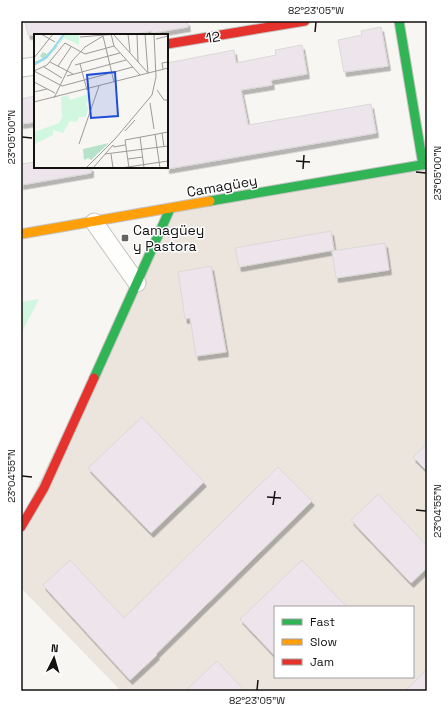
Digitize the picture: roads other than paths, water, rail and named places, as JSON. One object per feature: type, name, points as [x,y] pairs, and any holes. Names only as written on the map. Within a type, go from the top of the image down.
[{"type":"street","name":"12","points":[[168,44],[305,21]]},
{"type":"street","points":[[399,21],[425,165]]},
{"type":"street","points":[[21,68],[34,66]]},
{"type":"street","name":"Camagüey","points":[[21,234],[425,165]]},
{"type":"street","points":[[21,527],[44,488],[170,208]]},
{"type":"street","points":[[94,222],[137,283]]},
{"type":"place","name":"Camagüey y Pastora","points":[[125,238]]}]
